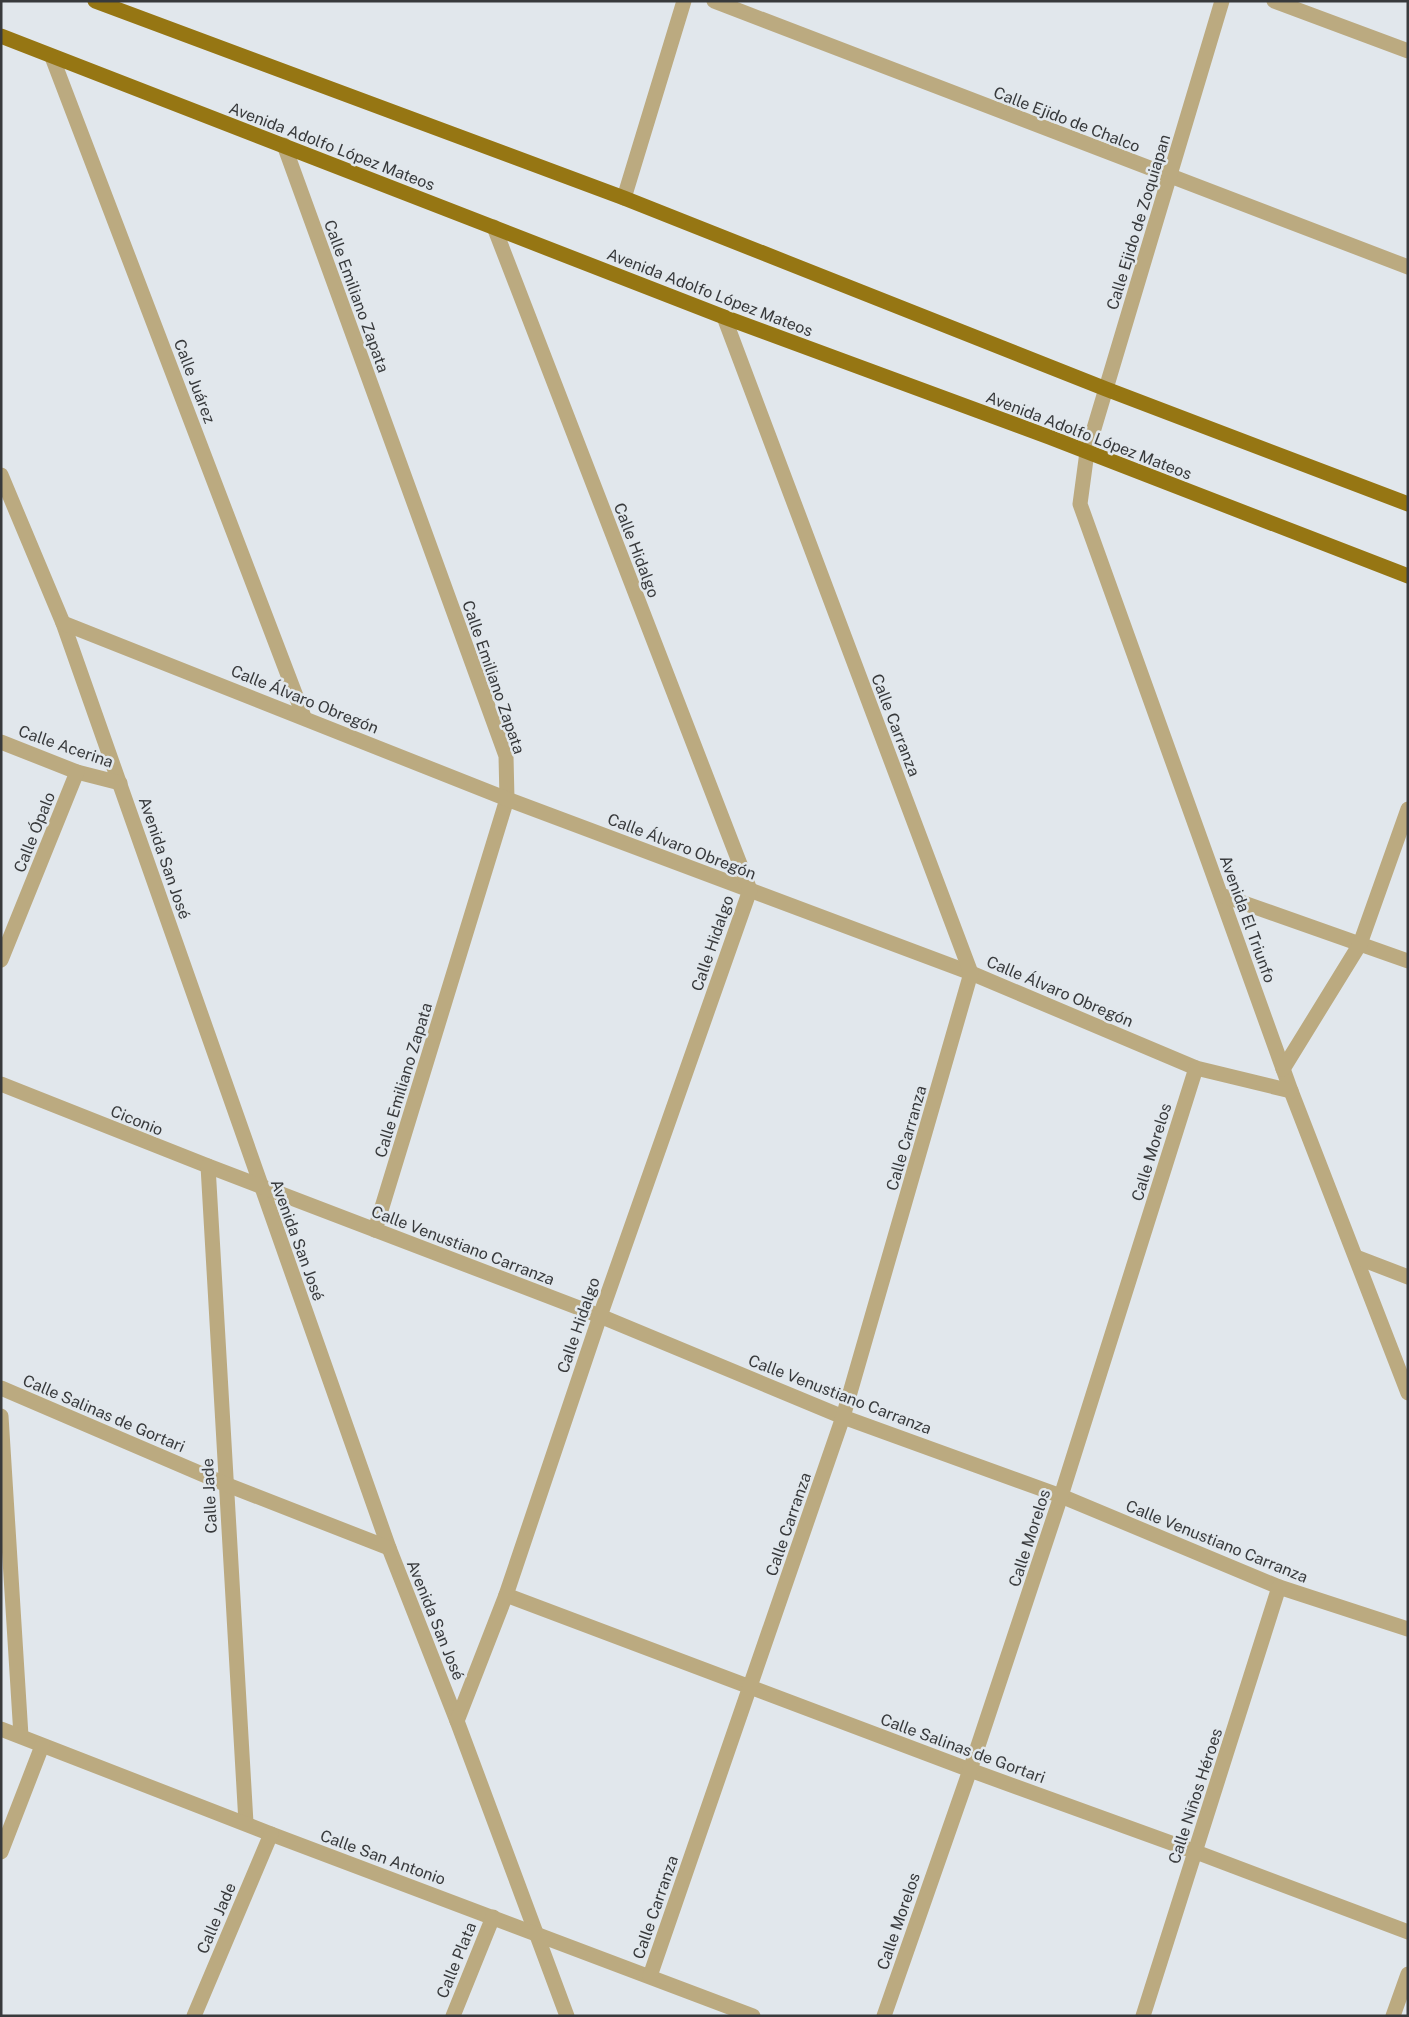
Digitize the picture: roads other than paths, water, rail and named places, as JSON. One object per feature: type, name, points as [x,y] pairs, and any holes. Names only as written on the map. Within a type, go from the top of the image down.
[{"type":"main road","points":[[95,1],[122,6],[624,198],[1106,389],[1408,504]]},
{"type":"main road","name":"Avenida Adolfo López Mateos","points":[[1,36],[724,317],[1087,452],[1408,576]]},
{"type":"street","points":[[624,198],[684,1]]},
{"type":"street","name":"Calle Ejido de Chalco","points":[[714,1],[1408,267]]},
{"type":"street","name":"Calle Ejido de Zoquiapan","points":[[1087,452],[1222,1]]},
{"type":"street","points":[[1274,1],[1408,51]]},
{"type":"street","name":"Calle Juárez","points":[[52,57],[304,717]]},
{"type":"street","name":"Calle Emiliano Zapata","points":[[284,145],[506,756],[507,799],[375,1230]]},
{"type":"street","name":"Calle Hidalgo","points":[[457,1721],[506,1595],[600,1316],[750,890],[494,226]]},
{"type":"street","name":"Calle Carranza","points":[[650,1976],[844,1416],[971,973],[724,317]]},
{"type":"street","name":"Avenida El Triunfo","points":[[1087,452],[1080,504],[1291,1091],[1408,1393]]},
{"type":"street","name":"Avenida San José","points":[[1,475],[63,623],[388,1548],[457,1721],[567,2016]]},
{"type":"street","name":"Calle Álvaro Obregón","points":[[63,623],[507,799],[971,973],[1196,1068],[1291,1091]]},
{"type":"street","name":"Calle Acerina","points":[[1,742],[77,772],[120,783]]},
{"type":"street","name":"Calle Ópalo","points":[[1,960],[77,772]]},
{"type":"street","points":[[1283,1069],[1360,944],[1408,809]]},
{"type":"street","points":[[1221,895],[1408,961]]},
{"type":"street","name":"Calle Morelos","points":[[884,2016],[970,1770],[1061,1496],[1196,1068]]},
{"type":"street","name":"Ciconio","points":[[1,1084],[260,1186]]},
{"type":"street","name":"Calle Jade","points":[[208,1166],[246,1823]]},
{"type":"street","name":"Calle Venustiano Carranza","points":[[260,1186],[600,1316],[844,1416],[1061,1496],[1280,1587],[1408,1629]]},
{"type":"street","points":[[1356,1257],[1408,1277]]},
{"type":"street","name":"Calle Salinas de Gortari","points":[[1,1388],[226,1484],[388,1548]]},
{"type":"street","points":[[1,1416],[21,1736]]},
{"type":"street","name":"Calle Niños Héroes","points":[[1143,2016],[1280,1587]]},
{"type":"street","name":"Calle Salinas de Gortari","points":[[506,1595],[970,1770],[1408,1932]]},
{"type":"street","name":"Calle San Antonio","points":[[1,1729],[271,1834],[752,2016]]},
{"type":"street","points":[[1,1852],[42,1746]]},
{"type":"street","name":"Calle Jade","points":[[194,2016],[271,1834]]},
{"type":"street","name":"Calle Plata","points":[[453,2016],[492,1917]]},
{"type":"street","points":[[1393,2016],[1408,1974]]}]
